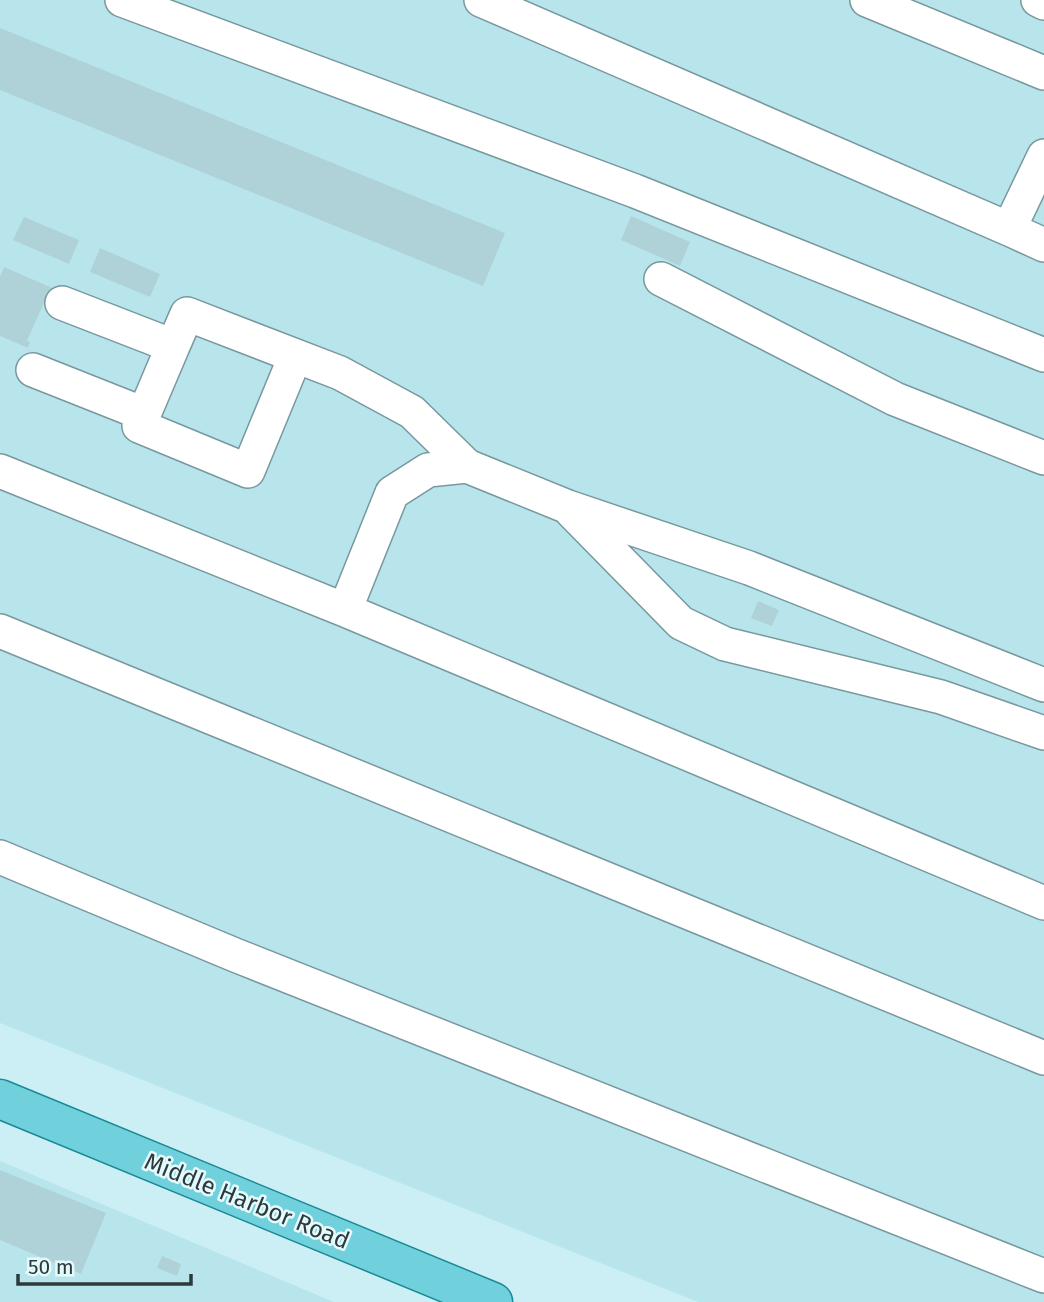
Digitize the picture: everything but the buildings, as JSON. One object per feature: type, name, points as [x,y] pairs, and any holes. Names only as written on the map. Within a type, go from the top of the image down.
[{"type":"main road","name":"Middle Harbor Road","points":[[0,1099],[493,1302]]},
{"type":"lane","points":[[122,0],[635,191],[1044,355]]},
{"type":"lane","points":[[481,0],[1044,245]]},
{"type":"lane","points":[[867,0],[1044,73]]},
{"type":"lane","points":[[1038,0],[1044,4]]},
{"type":"lane","points":[[1009,229],[1044,156]]},
{"type":"lane","points":[[661,279],[895,400],[1044,458]]},
{"type":"lane","points":[[62,303],[173,346]]},
{"type":"lane","points":[[295,357],[248,471],[139,426],[187,314],[340,373],[412,412],[467,466],[568,508],[749,568],[1044,685]]},
{"type":"lane","points":[[33,370],[144,414]]},
{"type":"lane","points":[[345,610],[392,493],[428,470],[467,466]]},
{"type":"lane","points":[[0,471],[345,610],[1044,903]]},
{"type":"lane","points":[[568,508],[681,623],[725,645],[941,697],[1044,733]]},
{"type":"lane","points":[[0,631],[1044,1058]]},
{"type":"lane","points":[[0,857],[235,955],[1044,1276]]},
{"type":"shaded area","points":[[0,0],[1044,0],[1044,1302],[698,1302],[0,1023]]},
{"type":"shaded area","points":[[0,1161],[334,1302],[0,1302]]}]
